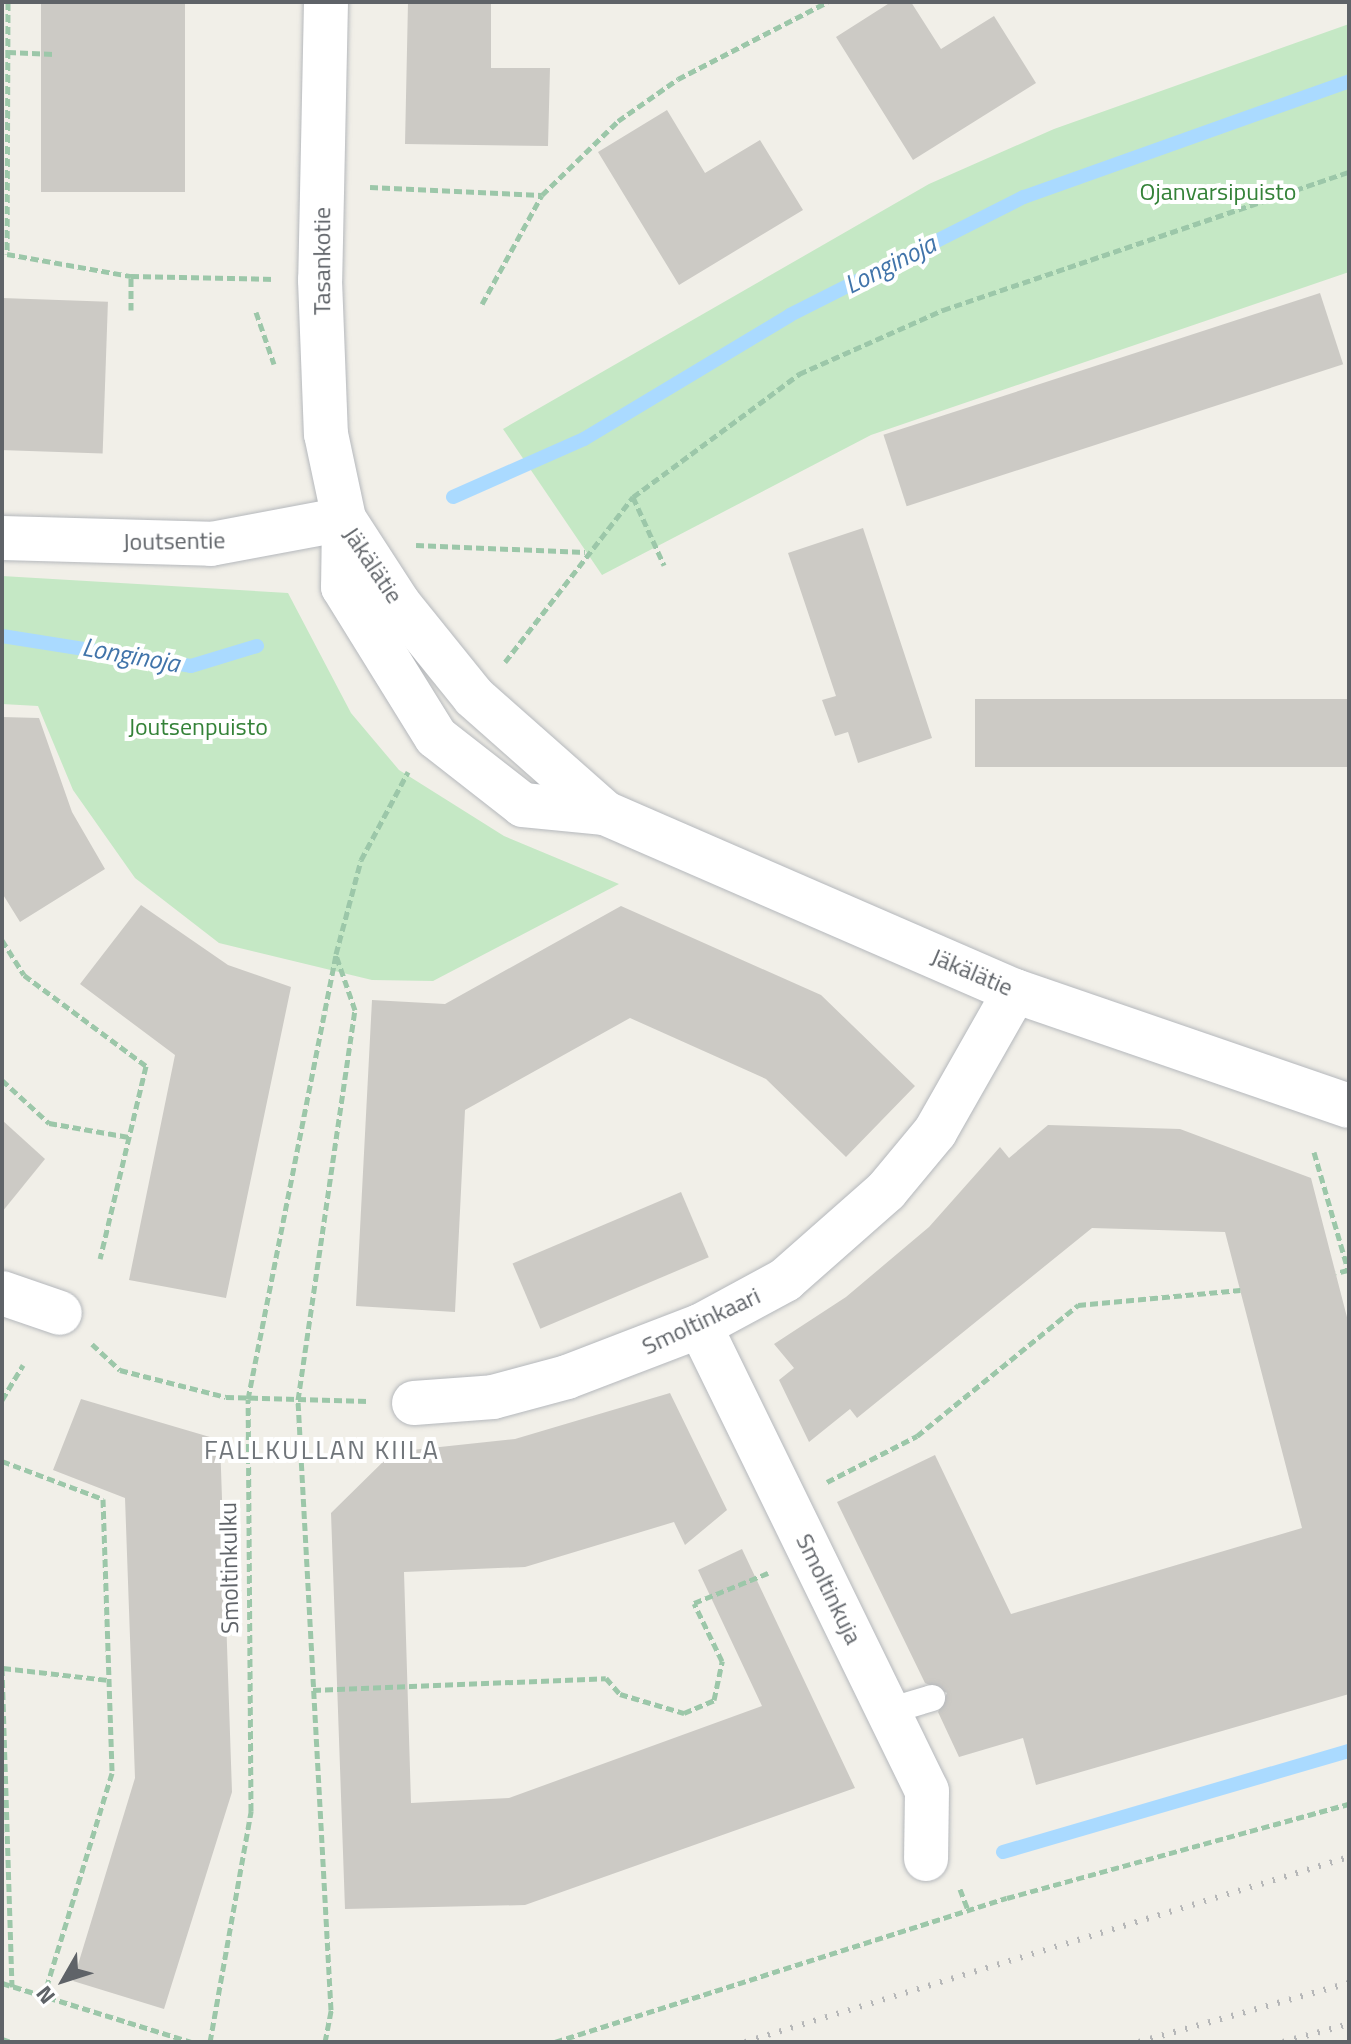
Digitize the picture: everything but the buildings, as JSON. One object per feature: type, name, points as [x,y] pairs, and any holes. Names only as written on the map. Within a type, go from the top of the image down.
[{"type":"street","name":"Tasankotie","points":[[326,2],[320,280],[328,458],[344,519]]},
{"type":"street","name":"Joutsentie","points":[[2,538],[211,544],[344,519]]},
{"type":"street","name":"Jäkälätie","points":[[344,519],[343,587],[436,737],[523,805],[605,813],[1015,991],[1349,1106]]},
{"type":"street","name":"Smoltinkaari","points":[[414,1403],[493,1397],[700,1326],[785,1280],[886,1191],[935,1132],[1015,991]]},
{"type":"street","points":[[2,1293],[60,1313]]},
{"type":"street","name":"Smoltinkuja","points":[[700,1326],[927,1791],[926,1859]]},
{"type":"lane","points":[[889,1711],[932,1698]]},
{"type":"path","points":[[8,2],[7,254],[131,276],[320,280]]},
{"type":"path","points":[[482,304],[542,195],[618,121],[678,79],[827,2]]},
{"type":"path","points":[[8,52],[54,54]]},
{"type":"path","points":[[497,673],[585,552],[633,497],[799,374],[943,310],[1349,172]]},
{"type":"path","points":[[370,187],[542,195]]},
{"type":"path","points":[[131,276],[131,310]]},
{"type":"path","points":[[633,497],[664,565]]},
{"type":"path","points":[[411,545],[585,552]]},
{"type":"path","name":"Smoltinkulku","points":[[210,2042],[251,1811],[248,1399],[336,954],[361,860],[414,762]]},
{"type":"path","points":[[2,940],[24,975],[146,1066],[100,1259]]},
{"type":"path","points":[[325,2042],[331,2010],[298,1400],[355,1010],[336,954]]},
{"type":"path","points":[[2,1080],[49,1123],[129,1137]]},
{"type":"path","points":[[1314,1152],[1348,1270],[1336,1273]]},
{"type":"path","points":[[812,1490],[917,1436],[1078,1305],[1240,1290]]},
{"type":"path","points":[[60,1313],[120,1370],[248,1399],[414,1403]]},
{"type":"path","points":[[2,1400],[23,1365]]},
{"type":"path","points":[[2,1461],[103,1499],[112,1773],[44,1996]]},
{"type":"path","points":[[313,1690],[606,1678],[620,1694],[684,1713],[714,1700],[722,1661],[694,1603],[768,1573]]},
{"type":"path","points":[[12,1987],[2,1668],[109,1680]]},
{"type":"path","points":[[555,2042],[1007,1898],[1349,1804]]},
{"type":"path","points":[[2,1983],[191,2042]]},
{"type":"path","points":[[2,2039],[11,2042]]},
{"type":"green space","name":"Ojanvarsipuisto","points":[[1349,24],[1349,272],[871,435],[602,575],[503,429],[929,184],[1054,129]]},
{"type":"green space","name":"Joutsenpuisto","points":[[2,576],[288,593],[351,713],[399,770],[504,836],[619,884],[433,981],[372,980],[219,943],[135,878],[73,790],[38,706],[2,704]]},
{"type":"waterway","name":"Longinoja","points":[[453,497],[584,439],[790,315],[1024,197],[1349,81]]},
{"type":"waterway","name":"Longinoja","points":[[2,636],[191,666],[257,646]]},
{"type":"waterway","points":[[1003,1852],[1349,1751]]},
{"type":"railway","points":[[745,2042],[1349,1857]]},
{"type":"railway","points":[[1139,2042],[1349,1983]]},
{"type":"railway","points":[[1283,2042],[1349,2024]]},
{"type":"district","name":"FALLKULLAN KIILA","points":[[322,1450]]}]
